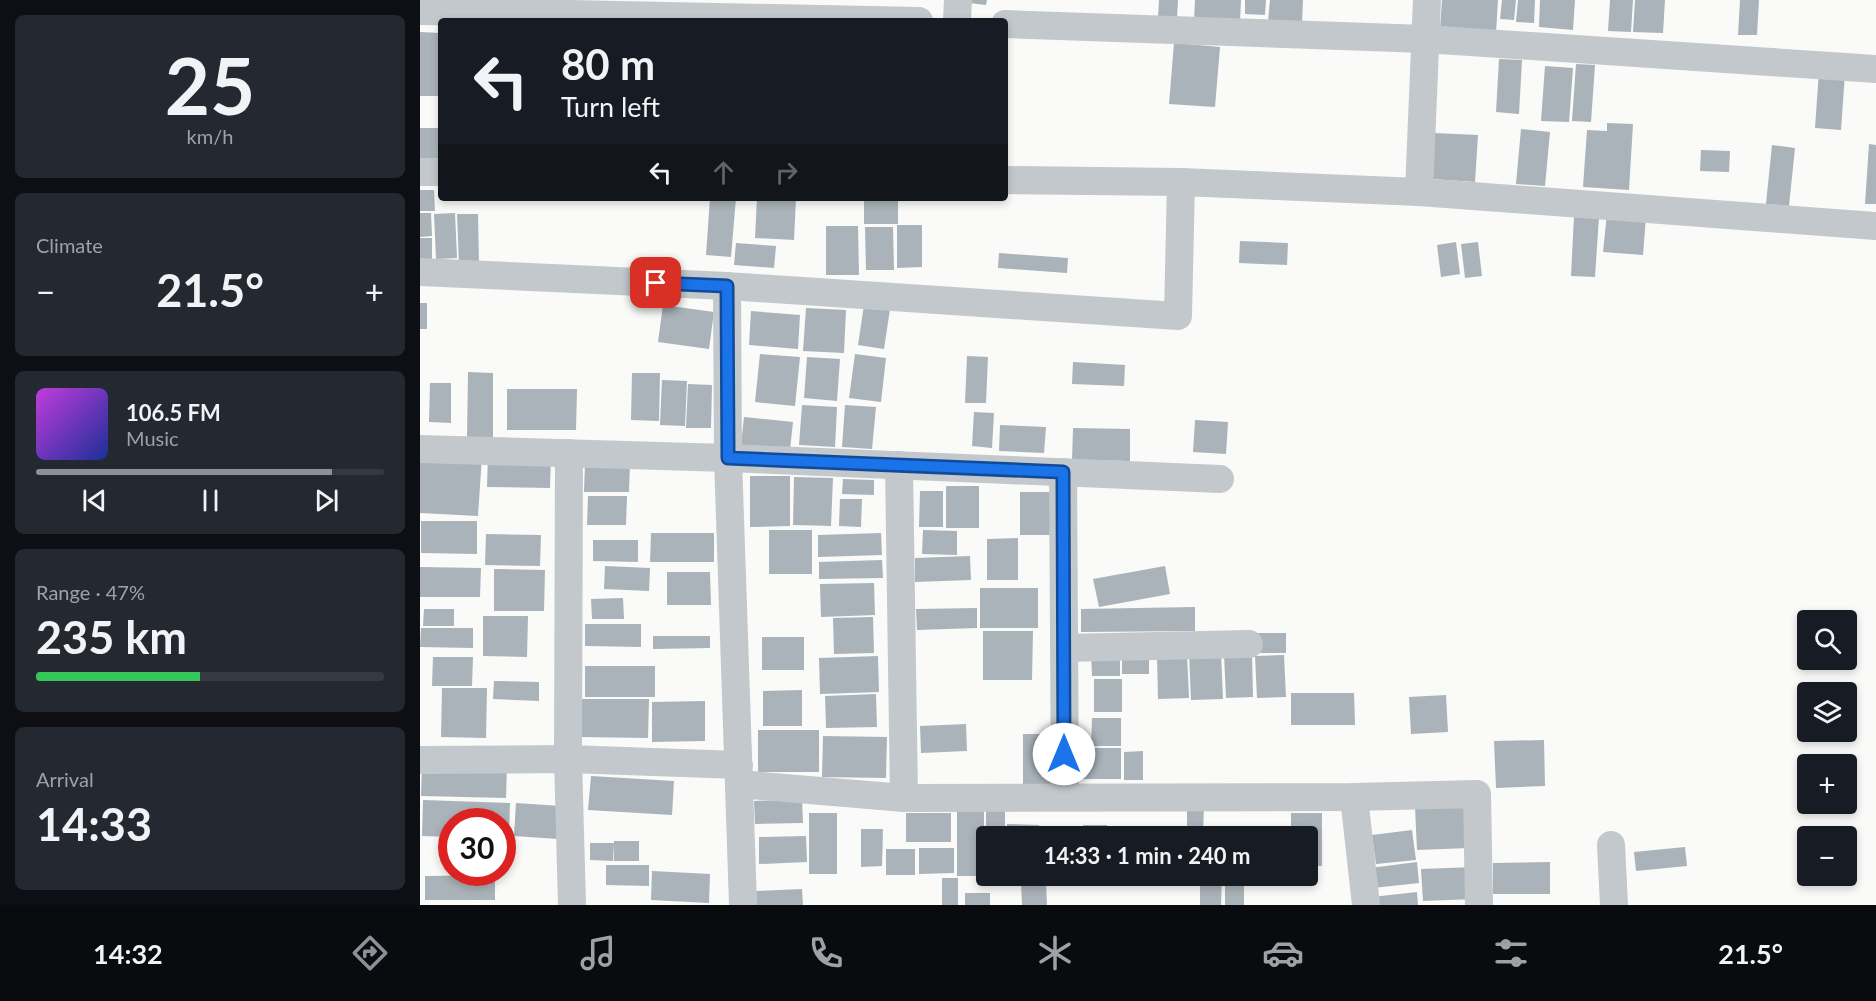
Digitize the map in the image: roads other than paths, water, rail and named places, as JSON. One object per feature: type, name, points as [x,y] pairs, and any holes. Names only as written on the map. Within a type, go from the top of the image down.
[{"type":"street","points":[[957,18],[958,0]]},
{"type":"street","points":[[1419,192],[1427,0]]},
{"type":"street","points":[[420,11],[481,6],[831,18]]},
{"type":"street","points":[[1008,24],[1425,39],[1876,69]]},
{"type":"street","points":[[420,172],[438,172]]},
{"type":"street","points":[[1008,180],[1180,182],[1419,192],[1876,226]]},
{"type":"street","points":[[420,272],[727,286],[1178,316],[1180,182]]},
{"type":"street","points":[[727,286],[728,458],[743,905]]},
{"type":"street","points":[[420,449],[728,458],[1220,479]]},
{"type":"street","points":[[569,453],[568,759],[572,905]]},
{"type":"street","points":[[899,465],[904,798]]},
{"type":"street","points":[[1063,472],[1065,796]]},
{"type":"street","points":[[1064,648],[1250,644]]},
{"type":"street","points":[[420,760],[568,759],[739,774],[904,798],[1354,797],[1477,794],[1479,905]]},
{"type":"street","points":[[1354,797],[1366,905]]},
{"type":"street","points":[[1611,844],[1614,905]]}]
